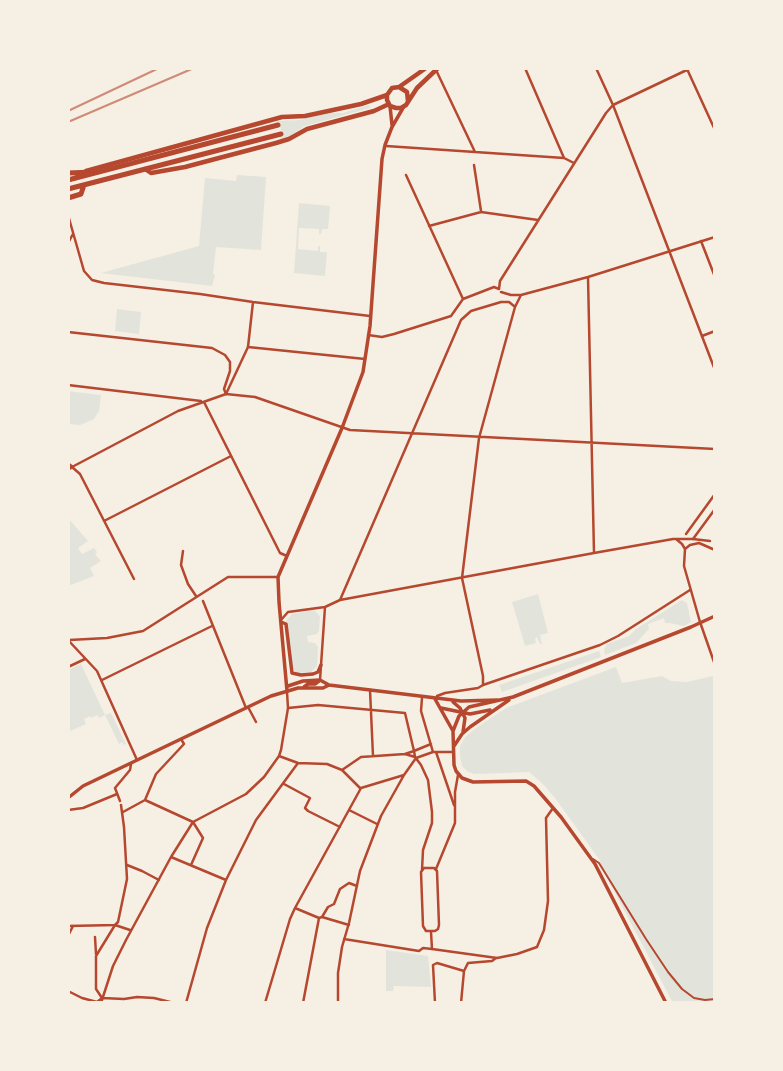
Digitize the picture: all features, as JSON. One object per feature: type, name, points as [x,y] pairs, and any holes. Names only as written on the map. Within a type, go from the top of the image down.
[{"type":"highway","points":[[68,176],[102,172],[278,125]]},
{"type":"highway","points":[[68,189],[281,134]]},
{"type":"highway","points":[[68,176],[82,172],[102,172]]},
{"type":"highway","points":[[68,198],[81,194],[84,185]]},
{"type":"main road","points":[[82,172],[282,117],[305,116],[348,107],[387,95],[391,88],[399,87],[426,68]]},
{"type":"main road","points":[[145,169],[151,173],[185,167],[289,139],[307,129],[390,105],[399,108],[406,104],[417,88],[437,69]]},
{"type":"main road","points":[[399,87],[407,92],[406,104]]},
{"type":"main road","points":[[387,95],[390,105]]},
{"type":"street","points":[[525,68],[564,158]]},
{"type":"street","points":[[596,68],[613,105],[715,370]]},
{"type":"street","points":[[437,69],[475,152]]},
{"type":"street","points":[[501,302],[500,281],[613,105],[688,69],[715,130]]},
{"type":"street","points":[[101,1003],[113,966],[131,930],[193,822],[246,794],[264,777],[279,756],[288,708],[289,686],[278,577],[363,372],[385,145],[406,104]]},
{"type":"street","points":[[390,105],[392,127]]},
{"type":"street","points":[[385,145],[564,158],[574,163]]},
{"type":"street","points":[[474,165],[481,212]]},
{"type":"street","points":[[340,600],[413,433],[463,299],[405,175]]},
{"type":"street","points":[[429,226],[481,212],[538,220]]},
{"type":"street","points":[[68,215],[84,271],[92,280],[370,316]]},
{"type":"street","points":[[68,243],[73,234]]},
{"type":"street","points":[[463,299],[494,287],[511,295],[521,295],[715,237]]},
{"type":"street","points":[[701,241],[715,277]]},
{"type":"street","points":[[589,276],[594,553]]},
{"type":"street","points":[[482,685],[483,677],[462,578],[479,438],[514,307],[521,295]]},
{"type":"street","points":[[226,394],[248,346],[253,302]]},
{"type":"street","points":[[368,335],[382,337],[501,302],[509,302],[514,307]]},
{"type":"street","points":[[702,336],[715,331]]},
{"type":"street","points":[[68,332],[212,348],[225,355],[230,362],[224,389],[226,394]]},
{"type":"street","points":[[248,346],[365,359]]},
{"type":"street","points":[[68,385],[204,402]]},
{"type":"street","points":[[134,579],[79,474],[69,467],[184,408],[226,394],[255,397],[350,430],[715,449]]},
{"type":"street","points":[[183,399],[186,404],[184,408]]},
{"type":"street","points":[[204,402],[280,553],[287,556]]},
{"type":"street","points":[[104,521],[231,456]]},
{"type":"street","points":[[686,534],[715,494]]},
{"type":"street","points":[[693,538],[715,509]]},
{"type":"street","points":[[281,621],[288,612],[325,607],[340,600],[594,553],[693,538],[712,540],[708,547]]},
{"type":"street","points":[[676,539],[685,549],[684,566],[690,590],[714,662]]},
{"type":"street","points":[[685,549],[699,543],[715,550]]},
{"type":"street","points":[[183,551],[181,565],[196,597]]},
{"type":"street","points":[[69,640],[107,638],[143,631],[228,577],[278,577]]},
{"type":"street","points":[[434,698],[441,693],[478,688],[600,645],[690,590]]},
{"type":"street","points":[[203,601],[247,707],[257,722]]},
{"type":"street","points":[[301,688],[320,680],[325,607]]},
{"type":"street","points":[[666,1003],[590,857],[553,808],[526,781],[470,781],[462,778],[454,765],[453,731],[456,719],[469,707],[513,697],[715,616]]},
{"type":"street","points":[[281,621],[286,624],[292,673],[313,674],[318,672],[321,665]]},
{"type":"street","points":[[102,681],[212,626]]},
{"type":"street","points":[[69,640],[102,681],[137,761]]},
{"type":"street","points":[[68,667],[85,659]]},
{"type":"street","points":[[69,795],[303,681],[320,680],[329,685],[422,697],[500,701]]},
{"type":"street","points":[[289,686],[323,688],[329,685]]},
{"type":"street","points":[[370,691],[373,756]]},
{"type":"street","points":[[422,697],[421,711],[456,811]]},
{"type":"street","points":[[462,734],[513,697]]},
{"type":"street","points":[[434,698],[453,731]]},
{"type":"street","points":[[452,700],[458,705],[465,722],[453,750]]},
{"type":"street","points":[[288,708],[318,705],[405,713],[415,757],[428,780],[432,812],[432,822],[423,850],[422,870],[423,926],[426,931],[431,932],[439,925],[436,869],[455,823],[458,774]]},
{"type":"street","points":[[441,708],[470,714],[494,709]]},
{"type":"street","points":[[123,812],[145,800],[156,774],[184,744],[181,739]]},
{"type":"street","points":[[342,770],[360,757],[405,754],[431,744]]},
{"type":"street","points":[[405,754],[415,757],[453,750]]},
{"type":"street","points":[[279,756],[298,763],[327,764],[342,770],[360,788]]},
{"type":"street","points":[[338,1003],[338,973],[360,871],[378,824],[415,757]]},
{"type":"street","points":[[186,1003],[207,928],[226,880],[256,820],[298,763]]},
{"type":"street","points":[[96,956],[119,918],[125,890],[127,865],[123,812],[115,788],[130,770],[131,764]]},
{"type":"street","points":[[265,1003],[290,919],[360,788],[404,775]]},
{"type":"street","points":[[283,783],[310,798],[306,810],[340,827]]},
{"type":"street","points":[[68,810],[83,808],[117,794]]},
{"type":"street","points":[[145,800],[193,822],[203,838],[191,865]]},
{"type":"street","points":[[461,1003],[464,971],[468,963],[492,961],[535,949],[540,942],[548,901],[546,818],[553,808]]},
{"type":"street","points":[[348,810],[378,824]]},
{"type":"street","points":[[171,857],[226,880]]},
{"type":"street","points":[[127,865],[159,880]]},
{"type":"street","points":[[422,870],[436,869]]},
{"type":"street","points":[[303,1003],[321,917],[328,907],[334,904],[340,889],[349,883],[357,886]]},
{"type":"street","points":[[295,908],[349,925]]},
{"type":"street","points":[[68,926],[115,925],[131,930]]},
{"type":"street","points":[[68,936],[73,926]]},
{"type":"street","points":[[431,932],[432,949]]},
{"type":"street","points":[[95,937],[96,989],[102,998]]},
{"type":"street","points":[[344,939],[419,951],[423,948],[497,958]]},
{"type":"street","points":[[435,1003],[433,965],[437,963],[464,971]]},
{"type":"street","points":[[68,991],[97,1002],[102,998],[137,997],[174,1003]]},
{"type":"street","points":[[137,997],[138,1003]]},
{"type":"lane","points":[[590,857],[599,863],[646,939],[682,989],[694,998],[715,999]]},
{"type":"shaded area","points":[[369,105],[370,108],[305,126],[280,140],[281,129],[276,121],[343,113]]},
{"type":"shaded area","points":[[237,175],[266,177],[261,250],[216,247],[212,286],[101,273],[199,246],[205,178],[236,181]]},
{"type":"shaded area","points":[[299,203],[330,206],[328,229],[322,229],[321,234],[319,229],[299,228],[298,249],[318,251],[320,246],[320,252],[327,252],[325,276],[294,273]]},
{"type":"shaded area","points":[[117,309],[141,312],[139,334],[115,331]]},
{"type":"shaded area","points":[[68,391],[101,395],[99,411],[94,419],[80,425],[68,424]]},
{"type":"shaded area","points":[[68,518],[88,541],[78,548],[82,554],[94,548],[101,561],[90,568],[94,576],[68,586]]},
{"type":"shaded area","points":[[538,594],[548,633],[540,635],[542,644],[537,637],[536,643],[525,646],[512,602]]},
{"type":"shaded area","points":[[682,600],[687,603],[691,622],[684,626],[665,623],[664,618],[648,624],[649,629],[636,643],[605,655],[607,644],[629,636]]},
{"type":"shaded area","points":[[312,610],[320,616],[317,634],[307,636],[308,642],[315,643],[318,647],[317,666],[311,672],[299,673],[292,668],[286,621],[292,614]]},
{"type":"shaded area","points":[[599,651],[601,657],[502,692],[499,685]]},
{"type":"shaded area","points":[[81,664],[105,715],[99,718],[97,715],[91,718],[90,716],[84,719],[86,724],[68,732],[68,670]]},
{"type":"shaded area","points":[[616,667],[622,683],[662,676],[671,681],[687,682],[715,674],[715,1003],[673,1003],[599,859],[542,783],[529,772],[475,774],[462,766],[460,746],[465,737],[506,708]]},
{"type":"shaded area","points":[[111,713],[126,744],[119,744],[105,715]]},
{"type":"shaded area","points":[[386,950],[428,956],[431,987],[394,986],[393,991],[386,991]]},
{"type":"railway","points":[[68,111],[159,68]]},
{"type":"railway","points":[[68,122],[194,68]]}]
